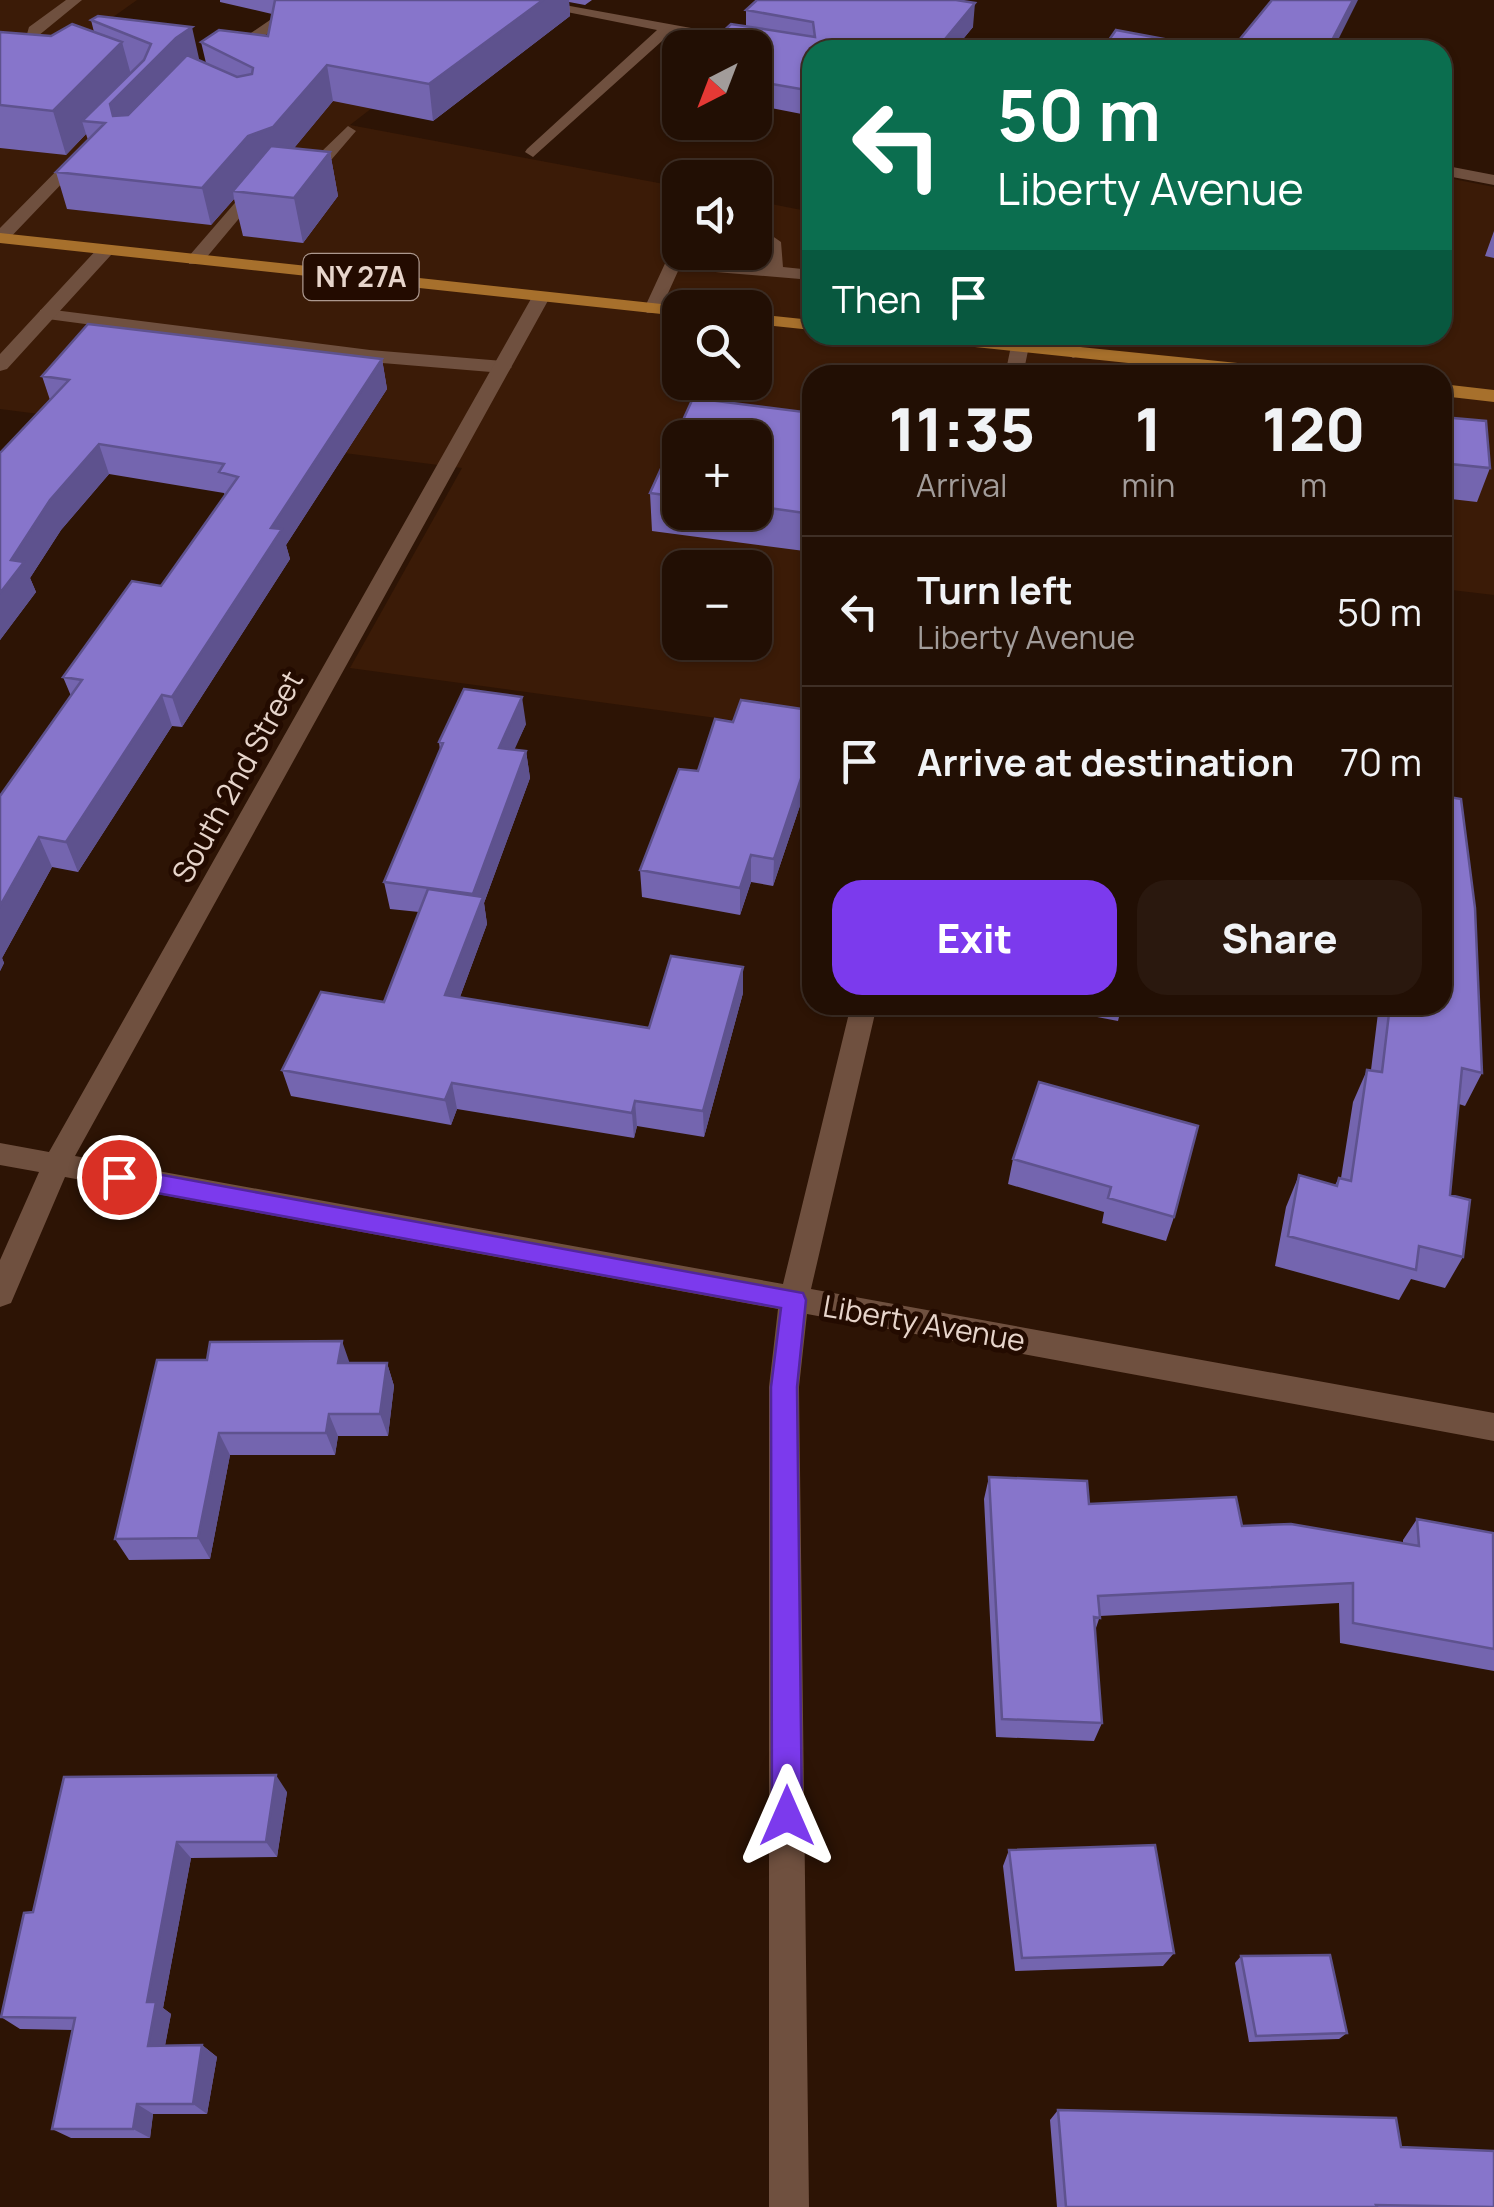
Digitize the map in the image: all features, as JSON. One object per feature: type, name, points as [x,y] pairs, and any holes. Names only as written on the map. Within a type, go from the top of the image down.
[{"type":"main road","name":"NY 27A","points":[[0,238],[662,310]]},
{"type":"main road","points":[[772,321],[802,324]]},
{"type":"main road","points":[[1010,345],[1038,345]]},
{"type":"main road","points":[[1088,345],[1228,365]]},
{"type":"main road","points":[[1452,391],[1494,396]]},
{"type":"street","points":[[75,0],[34,30],[30,38],[77,56]]},
{"type":"street","points":[[209,68],[308,0]]},
{"type":"street","points":[[514,0],[802,52]]},
{"type":"street","points":[[533,152],[668,28]]},
{"type":"street","points":[[195,260],[265,179],[326,156],[348,131]]},
{"type":"street","points":[[0,238],[92,144]]},
{"type":"street","points":[[1452,172],[1494,180]]},
{"type":"street","points":[[772,242],[775,271]]},
{"type":"street","points":[[0,366],[105,250]]},
{"type":"street","points":[[654,309],[670,270]]},
{"type":"street","points":[[768,270],[802,274]]},
{"type":"street","name":"South 2nd Street","points":[[0,1294],[56,1165],[540,297]]},
{"type":"street","points":[[46,314],[370,356],[502,367]]},
{"type":"street","points":[[1016,365],[1020,346]]},
{"type":"street","points":[[790,2207],[784,1387],[794,1300],[862,1015]]},
{"type":"street","name":"Liberty Avenue","points":[[0,1154],[1494,1426]]},
{"type":"shaded area","points":[[0,0],[137,0],[78,42],[190,76],[302,0],[421,70],[350,125],[662,184],[662,270],[772,270],[772,204],[802,210],[802,345],[1452,345],[1452,179],[1494,187],[1494,595],[1452,590],[1452,365],[802,365],[802,730],[350,668],[462,468],[0,409]]},
{"type":"building","points":[[275,0],[543,0],[429,84],[327,65],[273,127],[248,136],[202,188],[56,172],[105,123],[82,121],[144,60],[151,44],[91,20],[98,16],[192,27],[110,104],[113,116],[128,115],[187,55],[237,77],[252,74],[253,68],[201,42],[219,30],[268,36]]},
{"type":"building","points":[[757,0],[975,3],[944,40],[802,40],[802,89],[772,84],[772,30],[815,37],[813,22],[746,10]]},
{"type":"building","points":[[1272,0],[1353,0],[1332,40],[1239,40]]},
{"type":"building","points":[[72,24],[122,42],[53,111],[0,105],[0,32],[51,36]]},
{"type":"building","points":[[731,24],[770,30],[724,30]]},
{"type":"building","points":[[1116,30],[1169,40],[1109,40]]},
{"type":"building","points":[[271,146],[330,152],[294,198],[233,191]]},
{"type":"building","points":[[88,324],[382,359],[271,528],[282,529],[172,697],[162,695],[66,842],[39,837],[0,906],[0,796],[82,680],[63,677],[132,581],[161,586],[238,477],[219,472],[224,464],[99,444],[50,500],[11,560],[24,562],[0,593],[0,453],[69,380],[42,376]]},
{"type":"building","points":[[692,400],[802,412],[802,513],[772,508],[772,420],[683,420]]},
{"type":"building","points":[[1452,418],[1486,421],[1490,468],[1452,464]]},
{"type":"building","points":[[662,466],[662,495],[650,493]]},
{"type":"building","points":[[464,689],[522,697],[499,748],[526,751],[473,894],[384,882],[443,743],[439,742]]},
{"type":"building","points":[[741,700],[802,709],[802,776],[774,859],[751,855],[740,888],[640,870],[679,769],[698,771],[715,719],[733,722]]},
{"type":"building","points":[[1452,798],[1461,799],[1475,908],[1482,1073],[1462,1068],[1450,1195],[1470,1200],[1463,1257],[1419,1246],[1416,1270],[1288,1236],[1299,1175],[1337,1186],[1339,1178],[1351,1181],[1367,1070],[1382,1072],[1389,1015],[1452,1015]]},
{"type":"building","points":[[428,889],[483,897],[445,995],[649,1028],[671,956],[743,967],[703,1111],[635,1101],[632,1113],[452,1083],[445,1100],[282,1070],[321,992],[384,1002]]},
{"type":"building","points":[[1039,1082],[1198,1126],[1174,1217],[1108,1198],[1111,1187],[1013,1159]]},
{"type":"building","points":[[342,1341],[338,1363],[387,1363],[380,1414],[329,1414],[326,1433],[219,1433],[198,1538],[115,1539],[157,1360],[207,1360],[210,1342]]},
{"type":"building","points":[[989,1477],[1087,1481],[1089,1504],[1236,1497],[1242,1526],[1291,1524],[1419,1546],[1417,1519],[1493,1533],[1494,1649],[1353,1623],[1353,1583],[1098,1596],[1100,1618],[1094,1617],[1102,1723],[1002,1719]]},
{"type":"building","points":[[276,1775],[266,1842],[177,1842],[147,2002],[156,2002],[148,2046],[202,2045],[193,2104],[137,2104],[133,2129],[52,2129],[75,2018],[1,2017],[24,1913],[33,1912],[64,1777]]},
{"type":"building","points":[[1155,1845],[1174,1953],[1022,1958],[1009,1850]]},
{"type":"building","points":[[1330,1955],[1347,2033],[1256,2036],[1241,1956]]},
{"type":"building","points":[[1058,2110],[1396,2118],[1401,2147],[1494,2151],[1494,2207],[1066,2207]]},
{"type":"route","points":[[119,1177],[794,1300],[784,1387],[787,1816]]}]
